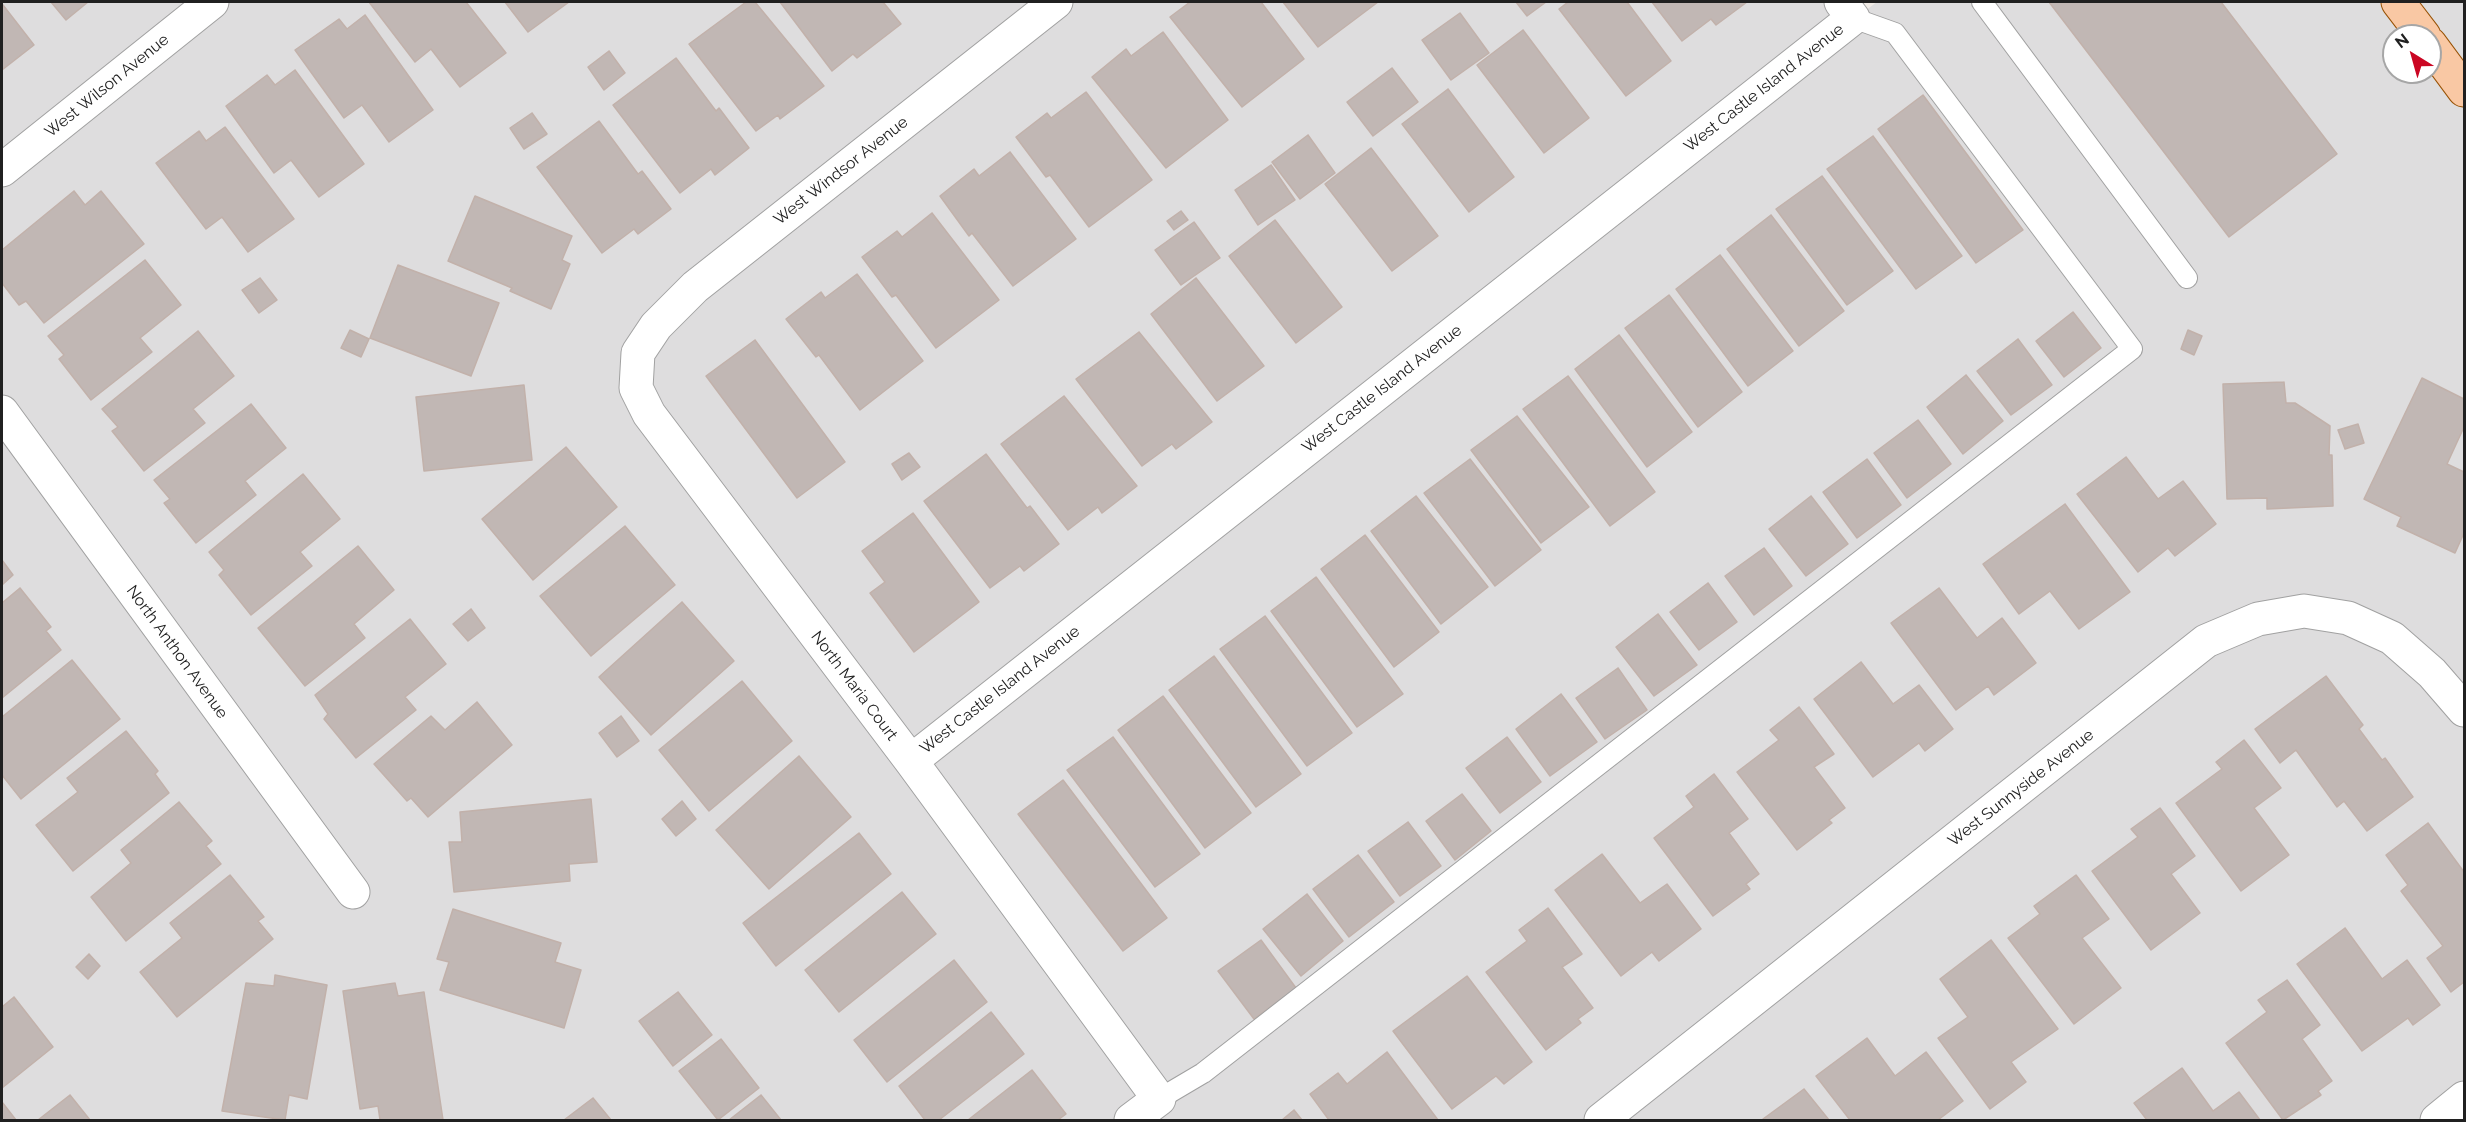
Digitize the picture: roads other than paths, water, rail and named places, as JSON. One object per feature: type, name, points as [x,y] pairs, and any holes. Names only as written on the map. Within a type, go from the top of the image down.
[{"type":"main road","points":[[2398,2],[2415,24]]},
{"type":"main road","points":[[2442,60],[2464,90]]},
{"type":"street","name":"West Wilson Avenue","points":[[2,170],[212,2]]},
{"type":"street","name":"West Windsor Avenue","points":[[638,353],[656,326],[695,287],[1056,2]]},
{"type":"street","name":"West Castle Island Avenue","points":[[911,761],[1847,10]]},
{"type":"street","name":"North Maria Court","points":[[638,353],[636,388],[649,414],[911,761],[1159,1099]]},
{"type":"street","name":"North Anthon Avenue","points":[[2,412],[353,892]]},
{"type":"street","name":"West Sunnyside Avenue","points":[[1601,1120],[2206,641],[2258,619],[2304,611],[2348,618],[2392,638],[2432,674],[2464,710]]},
{"type":"street","points":[[2436,1120],[2464,1098]]},
{"type":"street","points":[[1131,1120],[1159,1099]]},
{"type":"lane","points":[[1982,2],[2187,278]]},
{"type":"lane","points":[[1159,1099],[1203,1073],[2132,349],[1895,33],[1847,10]]}]
